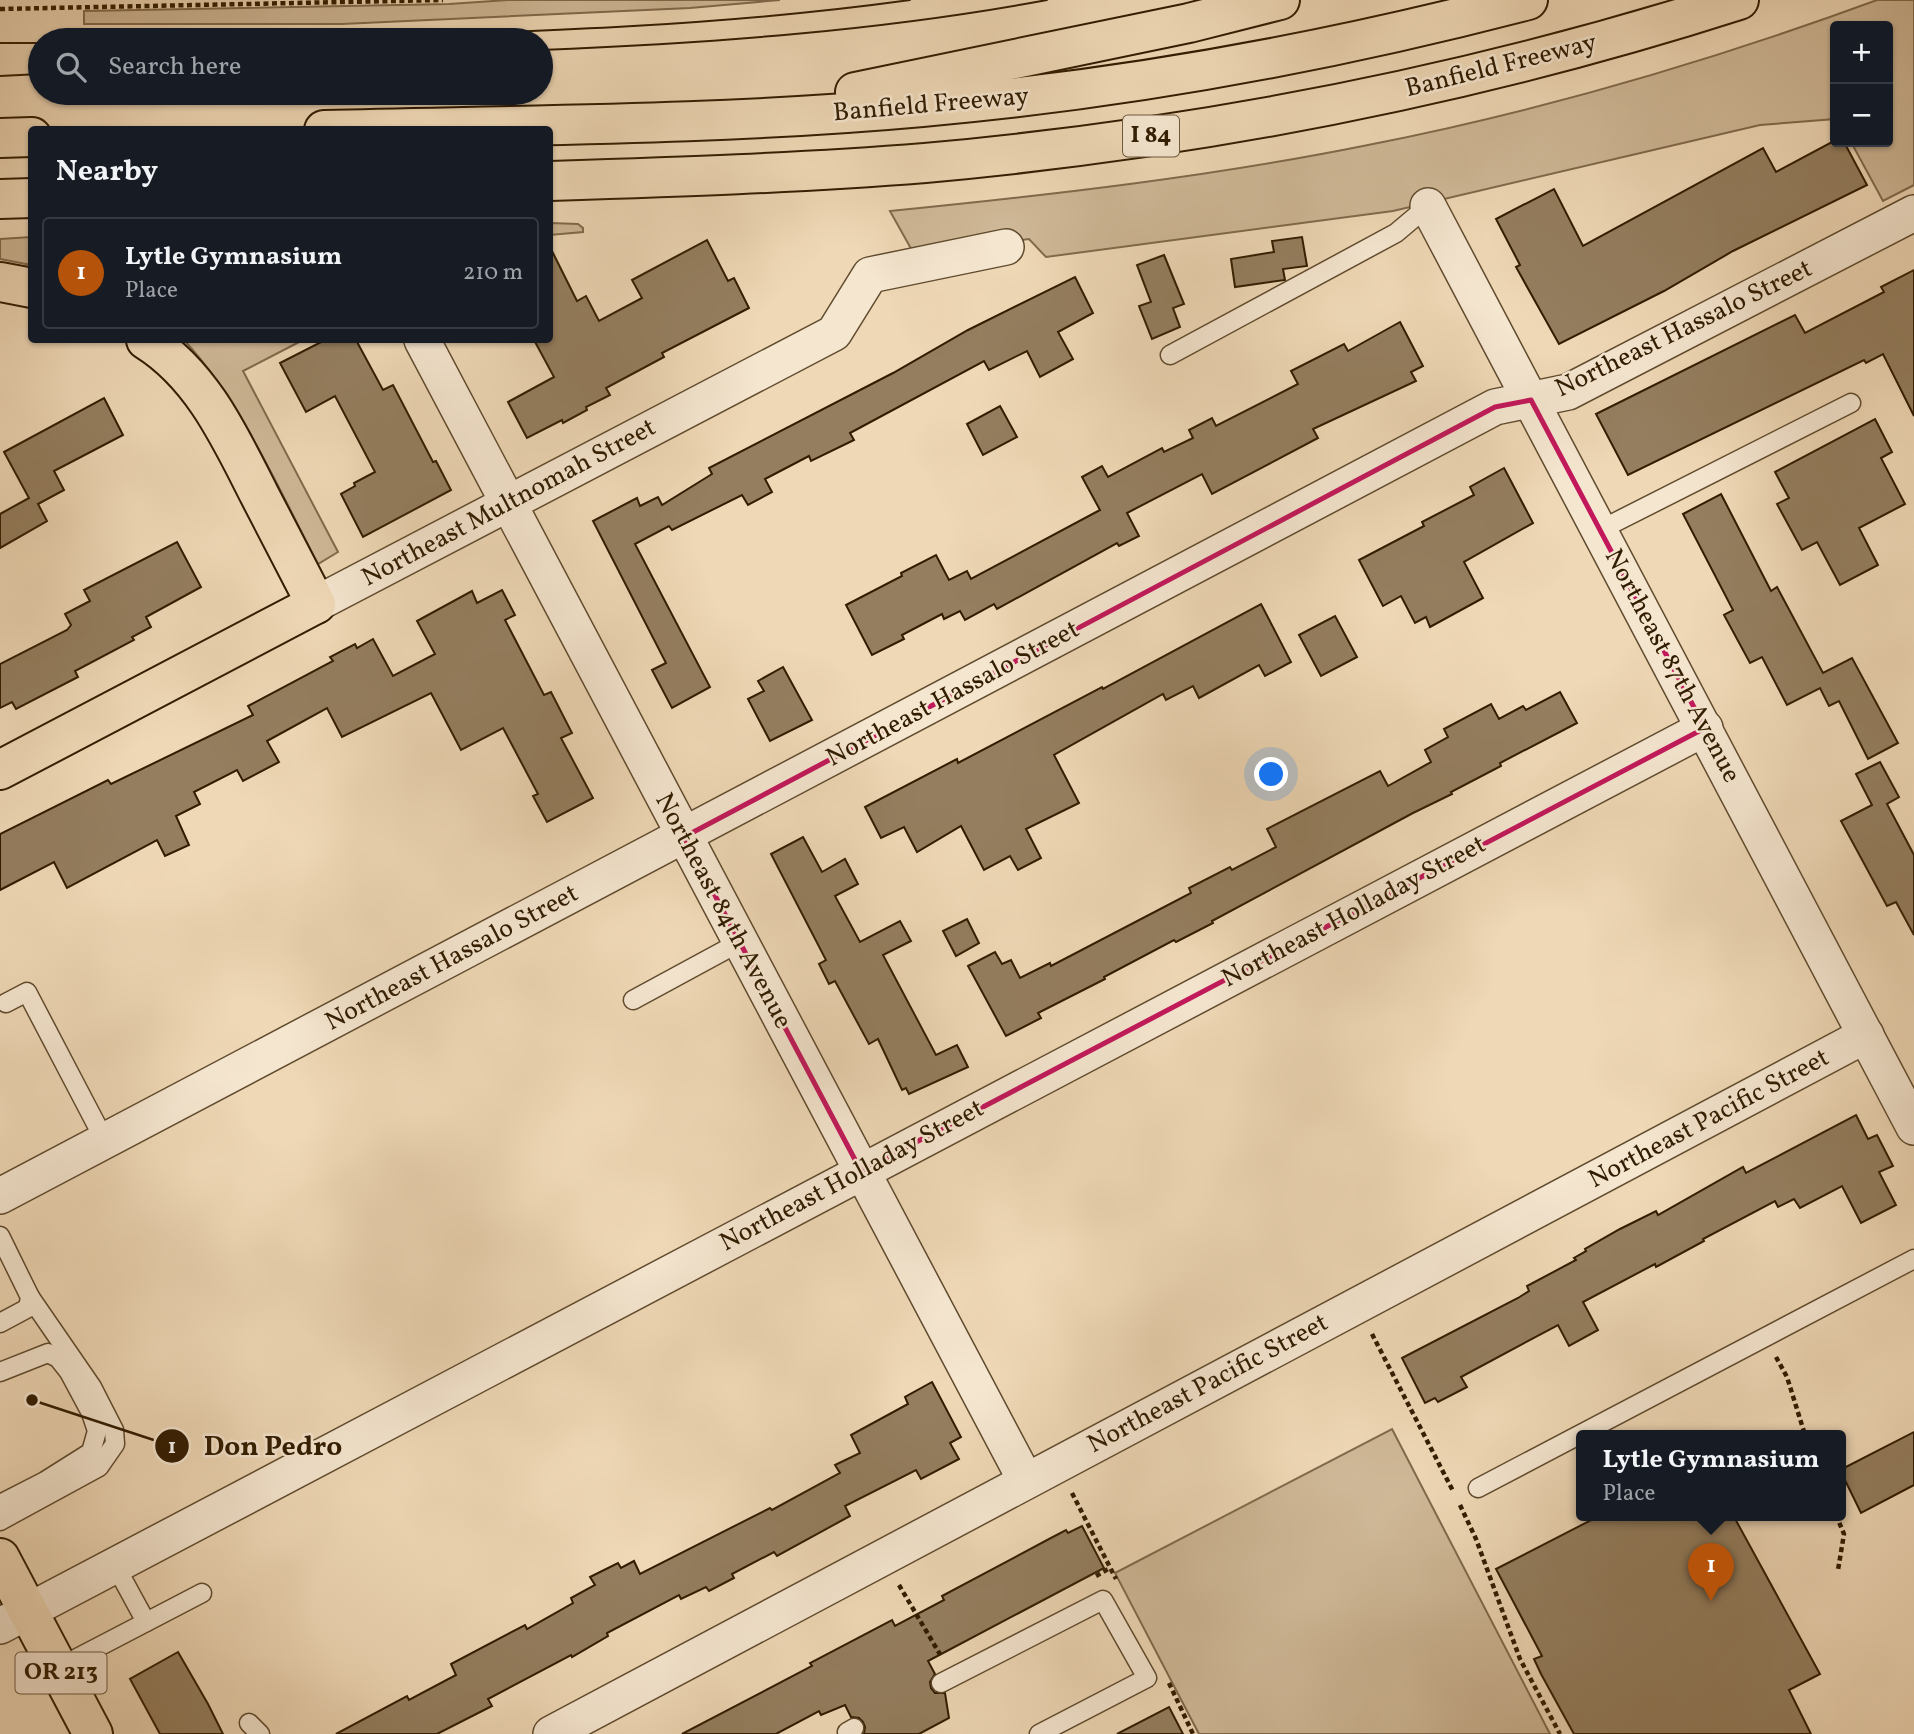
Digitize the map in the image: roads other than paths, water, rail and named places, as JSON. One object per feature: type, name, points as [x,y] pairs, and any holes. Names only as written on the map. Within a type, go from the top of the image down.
[{"type":"main road","points":[[723,120],[1189,23],[1280,0]]},
{"type":"main road","name":"Banfield Freeway","points":[[484,126],[723,120],[921,107],[1032,96],[1245,65],[1350,44],[1528,0]]},
{"type":"main road","name":"Banfield Freeway","points":[[553,181],[805,171],[926,162],[1038,151],[1226,125],[1359,101],[1466,77],[1575,49],[1739,0]]},
{"type":"main road","points":[[0,138],[28,137]]},
{"type":"main road","points":[[0,199],[28,198]]},
{"type":"main road","points":[[0,282],[28,287]]},
{"type":"main road","points":[[151,343],[164,351],[197,385],[223,424],[316,604]]},
{"type":"main road","name":"Northeast Multnomah Street","points":[[0,770],[316,604]]},
{"type":"main road","name":"OR 213","points":[[0,1558],[14,1619],[58,1668],[93,1734]]},
{"type":"street","name":"Northeast 87th Avenue","points":[[1428,206],[1914,1127]]},
{"type":"street","name":"Northeast Hassalo Street","points":[[0,1196],[1495,407],[1568,392],[1914,213]]},
{"type":"street","name":"Northeast Multnomah Street","points":[[316,604],[834,333],[870,275],[1006,247]]},
{"type":"street","name":"Northeast 84th Avenue","points":[[424,343],[1026,1481]]},
{"type":"street","name":"Northeast Holladay Street","points":[[14,1619],[1705,728]]},
{"type":"street","name":"Northeast Pacific Street","points":[[551,1734],[1866,1035]]},
{"type":"lane","points":[[1170,355],[1396,233],[1428,206]]},
{"type":"lane","points":[[1600,530],[1851,403]]},
{"type":"lane","points":[[633,1000],[740,942]]},
{"type":"lane","points":[[6,1003],[27,992],[105,1141]]},
{"type":"lane","points":[[0,1236],[30,1297],[92,1387],[114,1430],[115,1444],[99,1466],[0,1521]]},
{"type":"lane","points":[[1588,1430],[1914,1259]]},
{"type":"lane","points":[[0,1323],[28,1308],[30,1297]]},
{"type":"lane","points":[[0,1372],[48,1353],[58,1358],[79,1388],[97,1431],[91,1452],[45,1481],[0,1504]]},
{"type":"lane","points":[[1478,1488],[1576,1436]]},
{"type":"lane","points":[[115,1565],[146,1622]]},
{"type":"lane","points":[[58,1668],[202,1593]]},
{"type":"lane","points":[[942,1683],[1103,1600],[1147,1678],[1039,1734]]},
{"type":"tram line","points":[[553,30],[753,18],[910,0]]},
{"type":"tram line","points":[[553,49],[668,44],[858,28],[1047,0]]},
{"type":"tram line","points":[[0,43],[28,43]]},
{"type":"tram line","points":[[0,76],[28,75]]},
{"type":"place","name":"Don Pedro","points":[[32,1400]]},
{"type":"place","name":"Lytle Gymnasium","points":[[1711,1601]]}]
